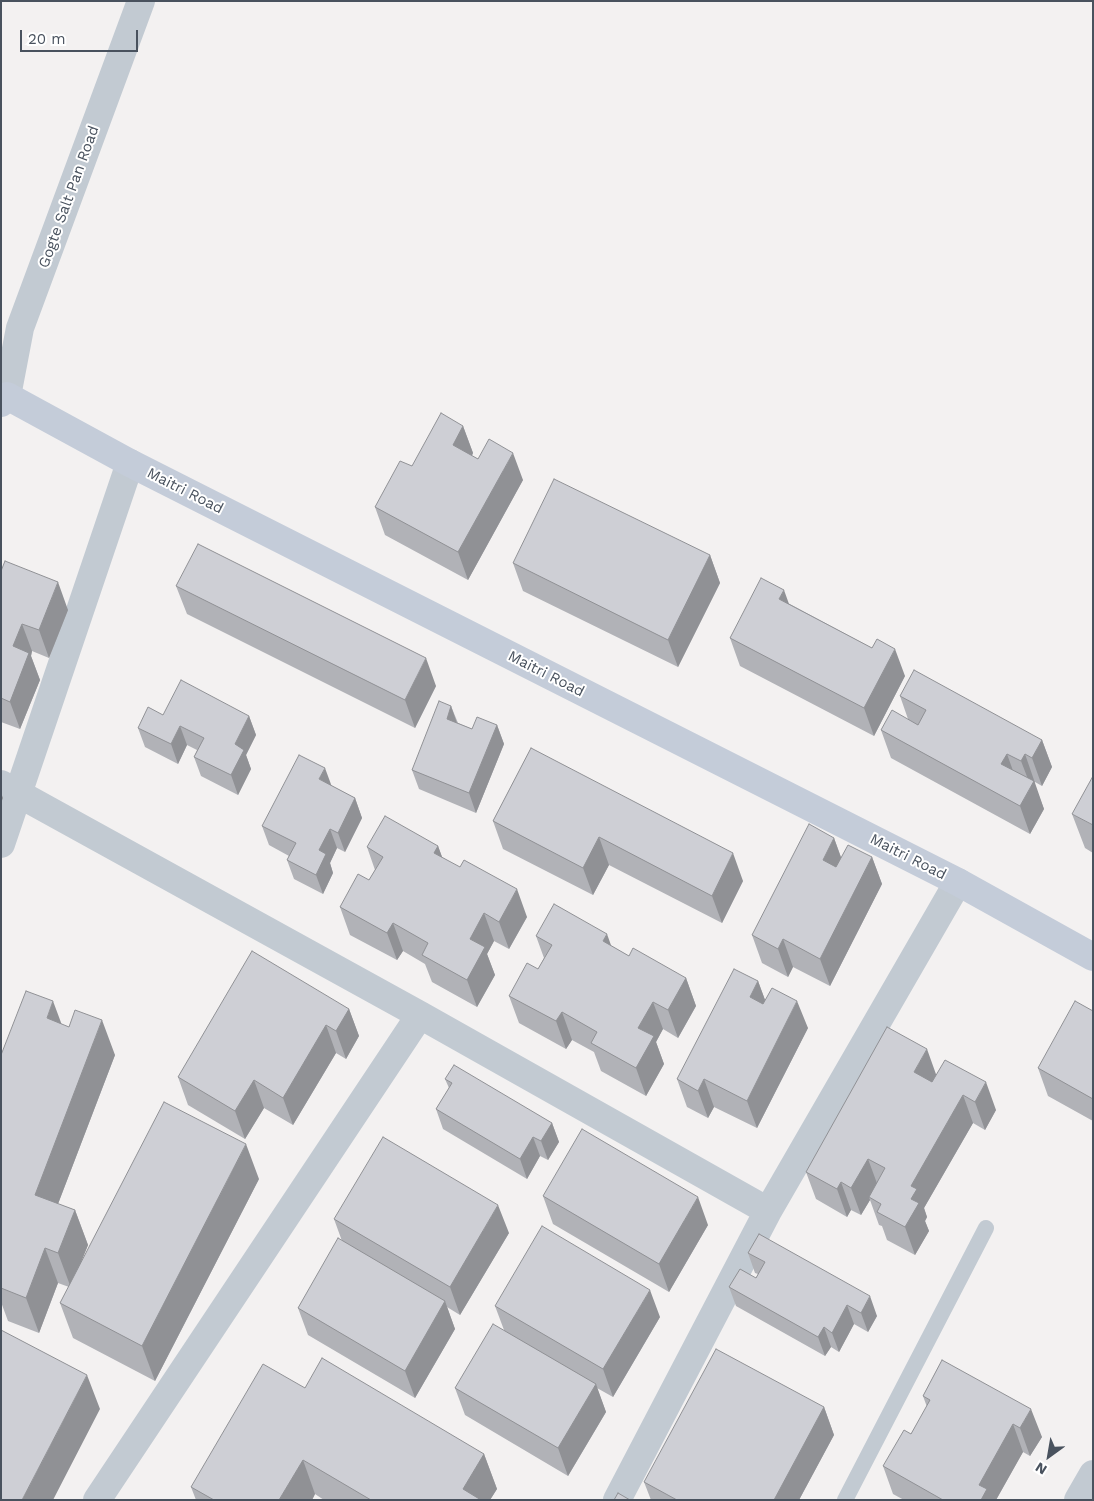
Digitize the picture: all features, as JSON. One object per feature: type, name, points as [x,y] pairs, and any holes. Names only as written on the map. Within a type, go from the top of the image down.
[{"type":"street","name":"Gogte Salt Pan Road","points":[[4,399],[20,328],[141,1]]},
{"type":"street","name":"Maitri Road","points":[[4,399],[958,882],[1093,957]]},
{"type":"street","points":[[1,844],[9,789],[130,463]]},
{"type":"street","points":[[9,789],[420,1015],[768,1211]]},
{"type":"street","points":[[617,1500],[768,1211],[958,882]]},
{"type":"street","points":[[97,1500],[420,1015]]},
{"type":"street","points":[[1078,1500],[1093,1474]]},
{"type":"lane","points":[[845,1500],[986,1228]]},
{"type":"building","points":[[441,413],[463,426],[453,445],[478,459],[489,439],[513,453],[458,552],[375,507],[400,461],[412,466]]},
{"type":"building","points":[[554,479],[710,555],[668,640],[513,563]]},
{"type":"building","points":[[198,544],[426,658],[405,700],[176,586]]},
{"type":"building","points":[[5,561],[58,582],[39,630],[22,624],[13,646],[29,653],[10,702],[1,698],[1,571]]},
{"type":"building","points":[[761,578],[784,590],[779,599],[872,648],[877,639],[895,649],[864,708],[730,638]]},
{"type":"building","points":[[914,670],[1042,740],[1032,758],[1025,754],[1021,761],[1007,754],[1001,764],[1034,781],[1020,806],[881,730],[892,710],[918,725],[926,710],[900,696]]},
{"type":"building","points":[[181,680],[249,716],[235,744],[244,750],[231,775],[194,757],[204,738],[180,726],[171,744],[138,728],[148,707],[163,715]]},
{"type":"building","points":[[439,701],[451,706],[447,719],[472,729],[477,717],[497,725],[469,793],[412,770]]},
{"type":"building","points":[[531,748],[733,853],[712,896],[599,837],[583,868],[493,821]]},
{"type":"building","points":[[299,755],[325,768],[319,779],[355,798],[338,833],[330,829],[319,850],[326,854],[316,875],[287,860],[296,843],[262,826]]},
{"type":"building","points":[[1093,776],[1093,825],[1072,814]]},
{"type":"building","points":[[385,816],[438,846],[434,853],[460,867],[464,860],[517,889],[499,922],[484,913],[470,939],[485,947],[467,980],[422,955],[428,943],[393,923],[387,933],[340,907],[358,874],[369,880],[383,857],[367,847]]},
{"type":"building","points":[[809,824],[834,838],[823,860],[836,867],[848,845],[872,857],[820,959],[783,939],[778,949],[752,935]]},
{"type":"building","points":[[554,904],[607,934],[603,941],[629,956],[633,948],[686,978],[668,1010],[653,1002],[638,1028],[654,1036],[636,1068],[591,1043],[597,1032],[562,1012],[556,1021],[509,996],[527,963],[538,969],[552,945],[536,936]]},
{"type":"building","points":[[252,951],[349,1009],[336,1031],[326,1025],[283,1098],[254,1080],[235,1111],[178,1077]]},
{"type":"building","points":[[734,969],[758,981],[750,997],[763,1004],[772,988],[797,1001],[747,1101],[704,1079],[698,1091],[677,1079]]},
{"type":"building","points":[[26,991],[53,1001],[47,1018],[69,1027],[75,1010],[102,1020],[35,1195],[75,1210],[58,1253],[45,1248],[26,1298],[1,1288],[1,1055]]},
{"type":"building","points":[[1075,1001],[1093,1011],[1093,1099],[1038,1068]]},
{"type":"building","points":[[887,1027],[927,1049],[914,1072],[932,1082],[945,1060],[986,1082],[975,1102],[963,1095],[911,1186],[917,1189],[911,1199],[919,1203],[905,1227],[877,1212],[881,1204],[869,1197],[885,1168],[868,1159],[851,1188],[841,1182],[837,1189],[806,1172]]},
{"type":"building","points":[[454,1065],[552,1123],[541,1141],[533,1137],[520,1159],[436,1109],[452,1083],[445,1079]]},
{"type":"building","points":[[164,1102],[246,1144],[142,1346],[60,1303]]},
{"type":"building","points":[[582,1129],[698,1197],[659,1264],[543,1196]]},
{"type":"building","points":[[383,1137],[498,1205],[450,1287],[334,1219]]},
{"type":"building","points":[[542,1226],[650,1290],[603,1369],[495,1306]]},
{"type":"building","points":[[759,1234],[870,1296],[861,1313],[847,1305],[832,1333],[824,1327],[818,1337],[729,1287],[740,1269],[756,1278],[765,1262],[748,1253]]},
{"type":"building","points":[[338,1238],[445,1301],[405,1371],[298,1308]]},
{"type":"building","points":[[493,1324],[596,1384],[558,1448],[455,1388]]},
{"type":"building","points":[[1,1330],[87,1375],[22,1500],[1,1500]]},
{"type":"building","points":[[716,1349],[824,1407],[774,1500],[677,1500],[644,1482]]},
{"type":"building","points":[[322,1358],[484,1454],[463,1489],[481,1500],[371,1500],[303,1460],[279,1500],[214,1500],[191,1487],[263,1364],[305,1388]]},
{"type":"building","points":[[942,1360],[1031,1409],[1020,1428],[1013,1424],[979,1485],[987,1489],[981,1500],[943,1500],[883,1466],[904,1430],[911,1434],[930,1400],[923,1396]]},
{"type":"building","points":[[618,1493],[630,1500],[614,1500]]}]
